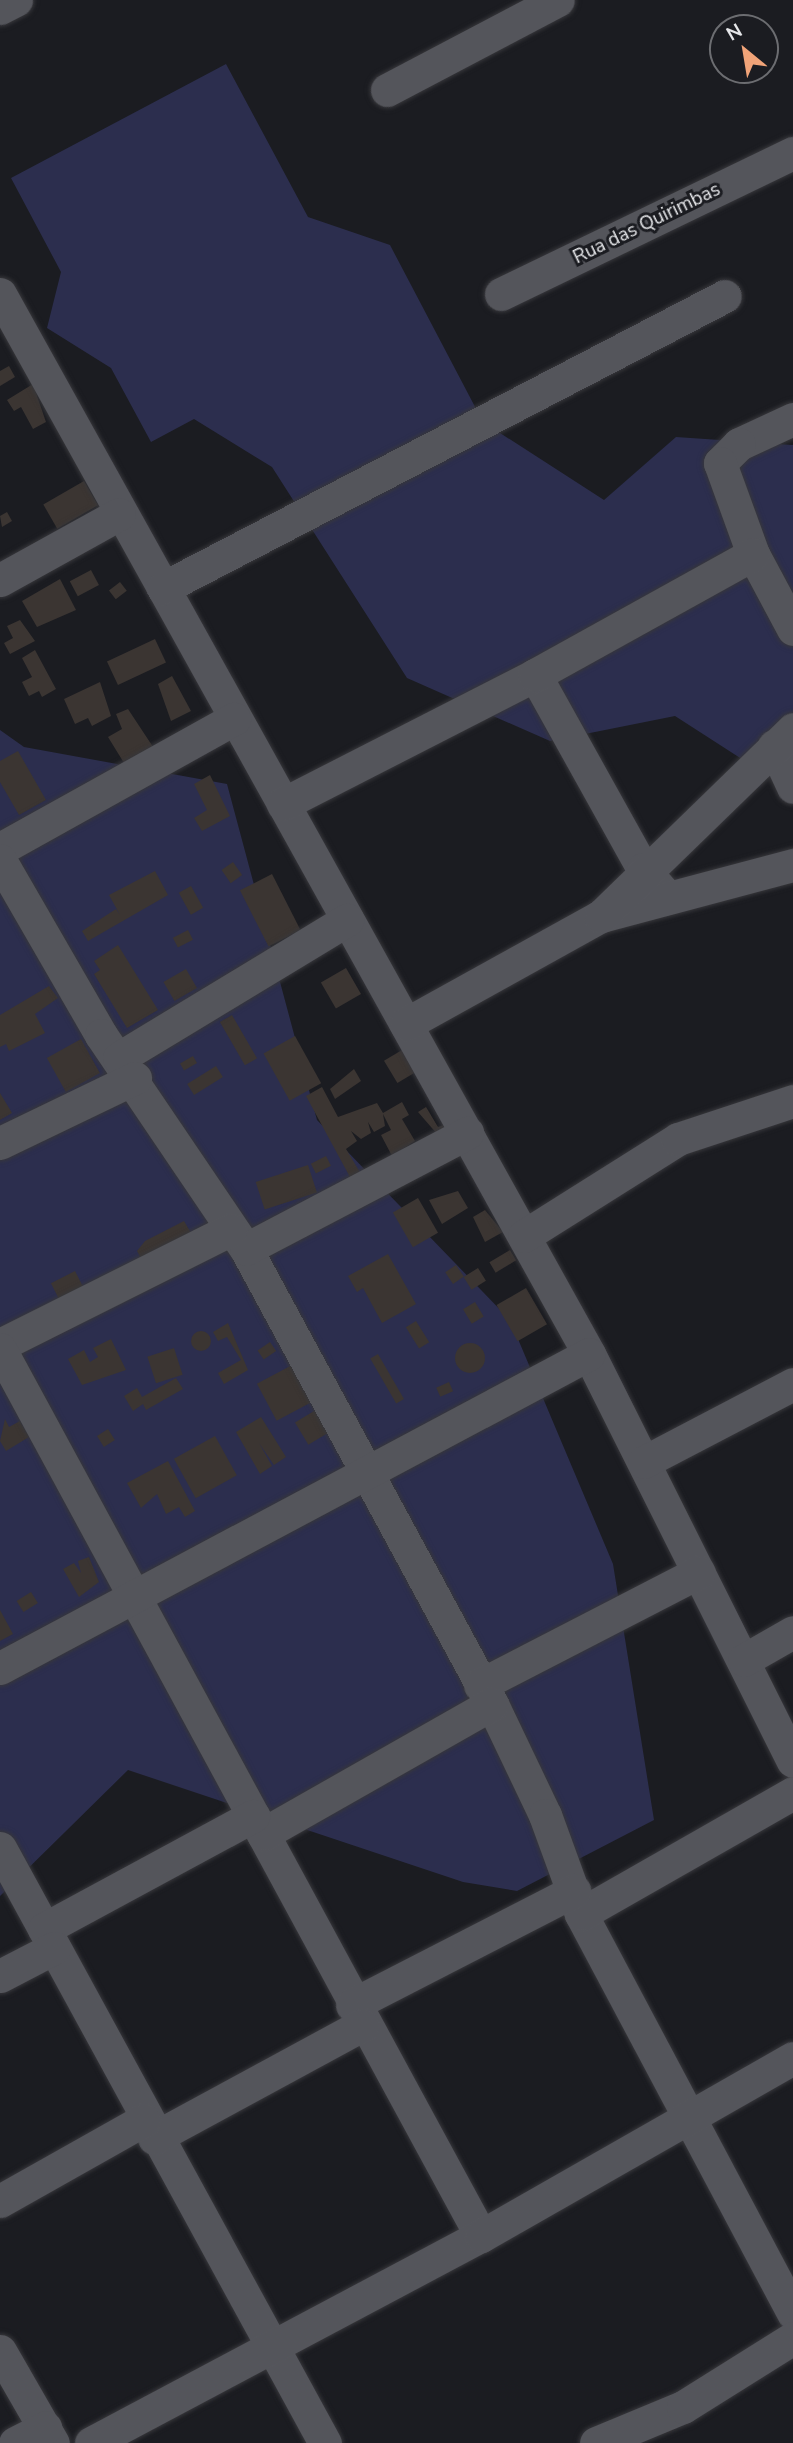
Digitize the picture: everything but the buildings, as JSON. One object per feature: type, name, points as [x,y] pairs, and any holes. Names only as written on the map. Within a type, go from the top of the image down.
[{"type":"street","points":[[0,8],[16,0]]},
{"type":"street","points":[[387,90],[558,0]]},
{"type":"street","name":"Rua das Quirimbas","points":[[501,294],[793,153]]},
{"type":"street","points":[[163,588],[726,296]]},
{"type":"street","points":[[2,304],[589,1354],[793,1761]]},
{"type":"street","points":[[793,419],[739,444],[720,463],[753,554],[793,629]]},
{"type":"street","points":[[0,580],[119,514]]},
{"type":"street","points":[[282,804],[535,675],[753,554]]},
{"type":"street","points":[[535,675],[643,869],[668,898]]},
{"type":"street","points":[[0,849],[234,719]]},
{"type":"street","points":[[601,916],[643,869],[783,738]]},
{"type":"street","points":[[783,738],[793,787]]},
{"type":"street","points":[[0,860],[127,1068],[238,1239],[366,1470],[486,1695],[577,1903],[793,2313]]},
{"type":"street","points":[[406,1024],[601,916],[793,864]]},
{"type":"street","points":[[0,1143],[127,1068],[347,920]]},
{"type":"street","points":[[524,1236],[678,1139],[793,1101]]},
{"type":"street","points":[[467,1133],[0,1347],[9,1384],[136,1598],[357,2015],[481,2236]]},
{"type":"street","points":[[0,1668],[136,1598],[366,1470],[589,1354]]},
{"type":"street","points":[[644,1462],[793,1384]]},
{"type":"street","points":[[0,1976],[49,1939],[258,1825],[699,1572]]},
{"type":"street","points":[[744,1660],[793,1632]]},
{"type":"street","points":[[0,2201],[149,2129],[357,2015],[793,1793]]},
{"type":"street","points":[[0,1848],[149,2129],[325,2443]]},
{"type":"street","points":[[91,2443],[481,2236],[793,2058]]},
{"type":"street","points":[[596,2443],[683,2407],[793,2338]]},
{"type":"street","points":[[0,2351],[49,2435],[15,2443]]},
{"type":"shaded area","points":[[226,64],[308,217],[390,245],[483,422],[604,500],[676,437],[793,445],[793,792],[675,716],[550,741],[407,678],[272,467],[194,419],[151,442],[111,368],[47,328],[61,272],[11,178]]},
{"type":"shaded area","points":[[0,730],[24,747],[227,784],[317,1120],[510,1320],[613,1564],[654,1820],[517,1891],[463,1882],[128,1770],[0,1896]]}]
